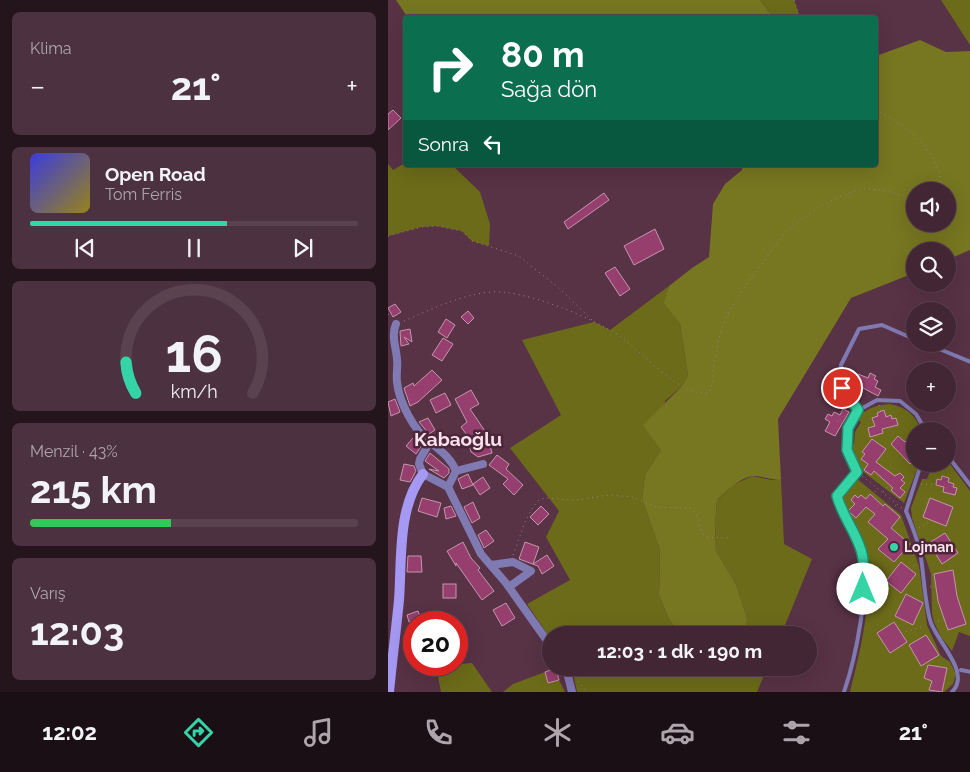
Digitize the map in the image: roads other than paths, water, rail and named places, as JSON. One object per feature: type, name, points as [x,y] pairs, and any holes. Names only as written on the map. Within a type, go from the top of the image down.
[{"type":"street","points":[[396,324],[394,340],[397,361],[397,383],[409,417],[421,437],[448,457],[456,471]]},
{"type":"street","points":[[430,442],[420,459],[419,464],[423,474],[448,487],[481,554],[510,587],[542,634]]},
{"type":"street","points":[[448,487],[456,471],[483,464]]},
{"type":"street","points":[[389,692],[404,529],[411,495],[416,483],[423,474]]},
{"type":"street","points":[[491,565],[510,562],[531,571],[510,587]]},
{"type":"street","points":[[568,676],[572,692]]},
{"type":"lane","points":[[858,410],[842,388],[841,365],[859,329],[882,325],[906,335]]},
{"type":"lane","points":[[946,352],[970,362]]},
{"type":"lane","points":[[844,692],[856,643],[862,605],[864,573],[862,551],[841,510],[837,496],[857,472],[847,450],[848,428],[858,410],[877,400],[900,402],[916,414],[922,422]]},
{"type":"lane","points":[[956,467],[970,486]]},
{"type":"lane","points":[[919,472],[906,511],[921,556],[931,623],[961,670],[962,680],[956,691]]},
{"type":"lane","points":[[961,670],[970,672]]},
{"type":"place","name":"Lojman","points":[[894,547]]},
{"type":"district","name":"Kabaoğlu","points":[[458,439]]}]
